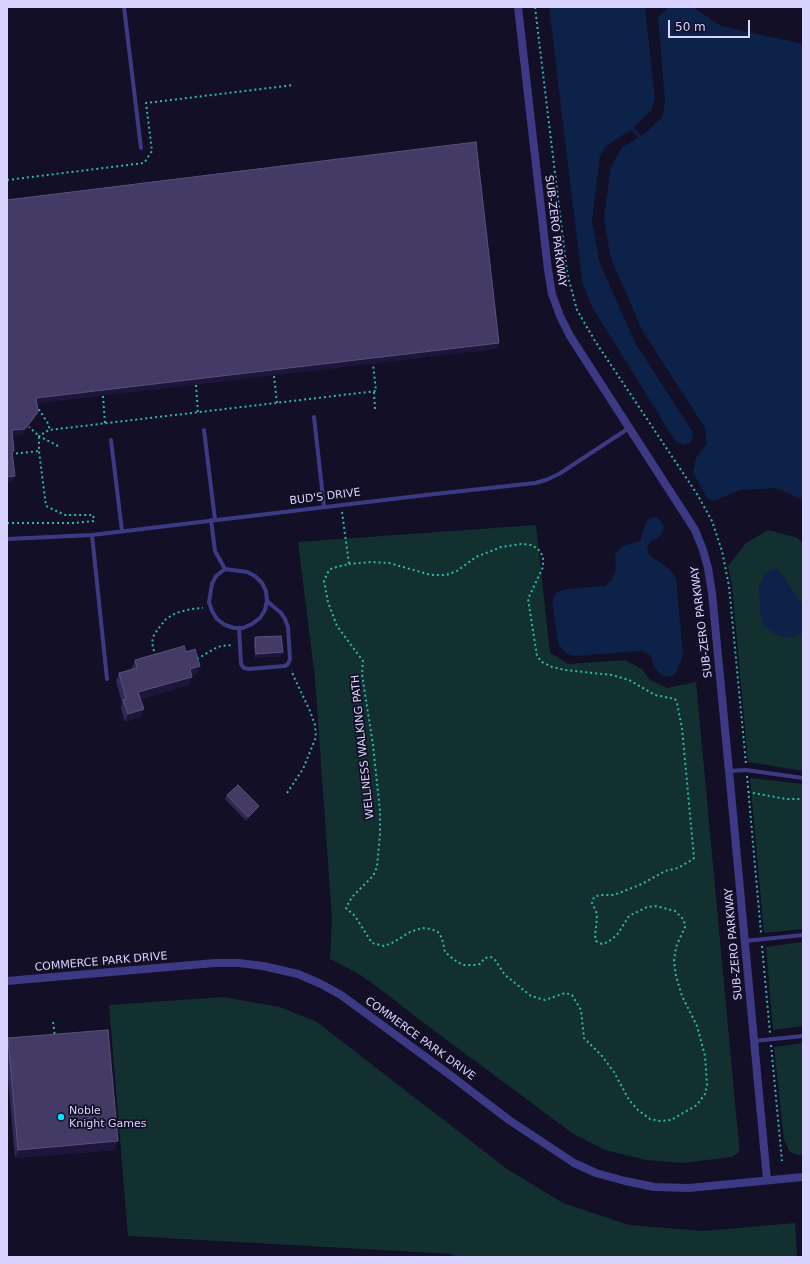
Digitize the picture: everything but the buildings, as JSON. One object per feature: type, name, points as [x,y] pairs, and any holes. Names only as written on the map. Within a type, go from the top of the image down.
[{"type":"street","name":"SUB-ZERO PARKWAY","points":[[518,7],[552,294],[560,316],[570,336],[695,530],[708,568],[712,593],[767,1180]]},
{"type":"street","name":"COMMERCE PARK DRIVE","points":[[7,981],[215,963],[239,963],[263,966],[298,974],[341,995],[415,1048],[509,1120],[574,1164],[591,1171],[625,1181],[654,1187],[689,1188],[803,1177]]},
{"type":"lane","points":[[124,7],[141,148]]},
{"type":"lane","points":[[314,417],[324,506]]},
{"type":"lane","name":"BUD'S DRIVE","points":[[7,539],[92,535],[324,506],[535,483],[559,474],[629,428]]},
{"type":"lane","points":[[204,430],[215,551],[225,569]]},
{"type":"lane","points":[[111,440],[122,531]]},
{"type":"lane","points":[[92,535],[107,679]]},
{"type":"lane","points":[[225,569],[247,572],[255,576],[262,583],[266,591],[267,601],[264,610],[260,618],[252,624],[234,628],[225,625],[217,619],[212,612],[209,602],[212,584],[216,576],[225,569]]},
{"type":"lane","points":[[239,628],[241,664],[244,668],[285,666],[288,664],[290,659],[288,627],[281,613],[267,601]]},
{"type":"lane","points":[[729,771],[746,770],[803,778]]},
{"type":"lane","points":[[745,941],[803,935]]},
{"type":"lane","points":[[754,1041],[803,1036]]},
{"type":"path","points":[[535,7],[567,274],[577,310],[595,341],[697,494],[712,521],[722,551],[729,586],[782,1161]]},
{"type":"path","points":[[7,180],[144,163],[152,151],[146,103],[294,85]]},
{"type":"path","points":[[373,364],[376,391],[374,392],[375,409]]},
{"type":"path","points":[[274,376],[277,403]]},
{"type":"path","points":[[196,385],[198,412]]},
{"type":"path","points":[[39,436],[49,430],[374,392]]},
{"type":"path","points":[[102,396],[105,424]]},
{"type":"path","points":[[35,404],[49,425],[49,430]]},
{"type":"path","points":[[29,427],[39,436],[58,446]]},
{"type":"path","points":[[7,523],[75,523],[94,520],[93,515],[64,516],[46,506],[39,451],[39,436]]},
{"type":"path","points":[[11,454],[39,451]]},
{"type":"path","points":[[340,505],[349,564]]},
{"type":"path","name":"WELLNESS WALKING PATH","points":[[521,544],[532,545],[540,551],[544,557],[543,567],[528,599],[537,656],[542,662],[552,667],[565,670],[612,675],[630,680],[656,695],[675,699],[682,728],[694,858],[678,868],[665,871],[642,884],[614,894],[594,897],[592,903],[596,910],[597,918],[595,936],[596,941],[602,944],[608,942],[617,935],[629,916],[647,907],[656,906],[675,911],[684,920],[685,927],[676,947],[674,961],[676,976],[682,996],[697,1026],[705,1056],[707,1085],[705,1094],[697,1105],[671,1120],[660,1122],[650,1119],[638,1110],[629,1100],[614,1072],[602,1056],[584,1038],[581,1010],[572,995],[564,993],[545,1000],[531,996],[505,975],[495,960],[491,957],[485,958],[480,964],[474,965],[464,965],[457,962],[445,952],[442,938],[438,932],[430,929],[422,928],[410,932],[394,942],[384,946],[372,943],[355,916],[346,908],[352,897],[373,876],[377,867],[380,834],[380,811],[373,745],[362,674],[363,661],[337,626],[328,602],[324,581],[329,570],[349,564],[371,562],[389,563],[432,575],[446,575],[457,571],[476,557],[500,548],[521,544]]},
{"type":"path","points":[[156,661],[152,642],[158,628],[166,620],[176,613],[191,609],[210,607]]},
{"type":"path","points":[[193,660],[221,646],[240,644]]},
{"type":"path","points":[[287,793],[303,769],[316,737],[315,725],[294,676],[290,659]]},
{"type":"path","points":[[748,792],[786,799],[803,799]]},
{"type":"path","points":[[53,1022],[55,1042]]},
{"type":"green space","points":[[536,525],[550,653],[569,664],[625,660],[642,669],[650,680],[667,688],[696,682],[739,1145],[739,1152],[732,1157],[683,1163],[646,1160],[605,1150],[572,1133],[380,989],[359,974],[330,959],[332,919],[315,678],[298,542]]},
{"type":"green space","points":[[768,530],[798,538],[803,543],[803,771],[748,762],[732,586],[728,566],[746,543]]},
{"type":"green space","points":[[750,778],[803,784],[803,929],[764,933]]},
{"type":"green space","points":[[803,942],[803,1026],[773,1030],[766,947]]},
{"type":"green space","points":[[223,997],[280,1007],[317,1022],[507,1169],[563,1203],[629,1225],[703,1231],[795,1223],[797,1257],[453,1257],[452,1254],[128,1236],[109,1005]]},
{"type":"green space","points":[[803,1043],[803,1155],[798,1155],[790,1152],[784,1140],[774,1047]]},
{"type":"water","points":[[549,7],[645,7],[655,99],[651,111],[632,129],[605,147],[600,155],[592,221],[600,264],[636,344],[692,431],[693,438],[690,443],[683,445],[676,442],[592,307],[582,281]]},
{"type":"water","points":[[669,7],[693,7],[721,26],[803,44],[803,500],[776,488],[740,490],[714,501],[707,498],[693,472],[696,458],[707,443],[705,428],[642,330],[610,256],[604,218],[611,166],[622,148],[640,137],[662,118],[665,102],[658,17]]},
{"type":"water","points":[[656,517],[664,526],[663,532],[658,538],[651,541],[647,547],[649,555],[669,569],[676,578],[683,655],[676,673],[671,677],[662,676],[654,667],[651,656],[641,651],[577,656],[567,654],[558,644],[552,602],[556,593],[566,589],[605,586],[612,580],[616,570],[615,553],[624,546],[640,541],[649,518]]},
{"type":"water","points":[[778,569],[801,602],[803,608],[803,630],[801,634],[792,637],[777,635],[768,629],[763,624],[760,610],[759,587],[764,574]]},
{"type":"waterway","points":[[632,129],[640,137]]},
{"type":"place","name":"Noble Knight Games","points":[[61,1117]]}]
